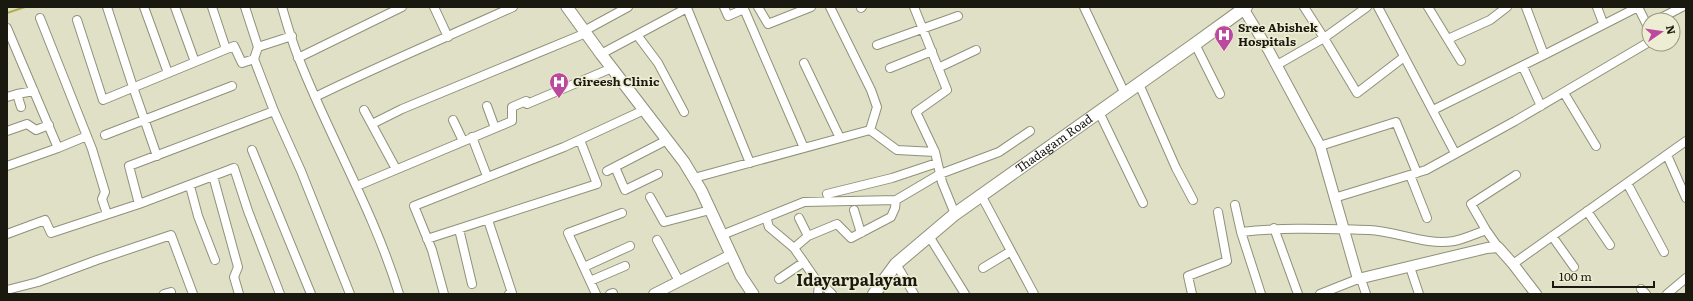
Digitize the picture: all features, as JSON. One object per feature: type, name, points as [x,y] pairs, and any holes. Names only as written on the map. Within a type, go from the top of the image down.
[{"type":"main road","points":[[567,7],[684,162],[694,178],[741,276],[753,294]]},
{"type":"main road","name":"Thadagam Road","points":[[874,294],[896,264],[955,214],[1196,44],[1244,7]]},
{"type":"street","points":[[108,7],[144,121],[157,156]]},
{"type":"street","points":[[144,7],[168,73]]},
{"type":"street","points":[[175,7],[195,62]]},
{"type":"street","points":[[212,7],[226,49]]},
{"type":"street","points":[[245,7],[258,47],[254,58],[274,111],[301,171],[350,294]]},
{"type":"street","points":[[282,7],[298,58],[378,234],[399,294]]},
{"type":"street","points":[[298,58],[402,7]]},
{"type":"street","points":[[434,7],[448,37]]},
{"type":"street","points":[[315,97],[379,66],[448,37],[513,7]]},
{"type":"street","points":[[372,124],[402,109],[585,32],[628,7]]},
{"type":"street","points":[[601,54],[688,7],[750,163]]},
{"type":"street","points":[[724,7],[728,16],[745,8],[804,148]]},
{"type":"street","points":[[758,7],[768,24],[811,7]]},
{"type":"street","points":[[830,7],[871,90],[877,107],[870,130]]},
{"type":"street","points":[[914,7],[947,90],[916,112],[935,152],[940,174],[955,214]]},
{"type":"street","points":[[1084,7],[1125,94]]},
{"type":"street","points":[[1244,7],[1320,146],[1359,279],[1366,294]]},
{"type":"street","points":[[1304,7],[1356,93],[1404,57]]},
{"type":"street","points":[[1277,65],[1324,38],[1367,7]]},
{"type":"street","points":[[1378,7],[1455,153]]},
{"type":"street","points":[[1428,7],[1461,61]]},
{"type":"street","points":[[1448,39],[1490,20],[1507,7]]},
{"type":"street","points":[[1526,7],[1544,55]]},
{"type":"street","points":[[1597,7],[1603,23]]},
{"type":"street","points":[[1433,110],[1490,81],[1523,67],[1603,23],[1638,7]]},
{"type":"street","points":[[1672,12],[1682,7]]},
{"type":"street","points":[[877,45],[958,16]]},
{"type":"street","points":[[40,18],[87,136],[105,192],[102,199],[107,214]]},
{"type":"street","points":[[77,20],[103,100],[234,46],[242,63],[254,58]]},
{"type":"street","points":[[7,28],[58,148]]},
{"type":"street","points":[[637,35],[658,63],[684,112]]},
{"type":"street","points":[[258,47],[292,36]]},
{"type":"street","points":[[1196,44],[1220,94]]},
{"type":"street","points":[[1334,198],[1426,170],[1564,93],[1641,47]]},
{"type":"street","points":[[938,68],[976,50]]},
{"type":"street","points":[[890,68],[932,51]]},
{"type":"street","points":[[804,63],[840,138]]},
{"type":"street","points":[[1523,67],[1541,106]]},
{"type":"street","points":[[357,186],[512,121],[512,107],[526,101],[527,104],[612,68]]},
{"type":"street","points":[[1139,84],[1176,168],[1193,200]]},
{"type":"street","points":[[106,135],[232,86]]},
{"type":"street","points":[[7,97],[34,91]]},
{"type":"street","points":[[1564,93],[1596,146]]},
{"type":"street","points":[[17,94],[21,107]]},
{"type":"street","points":[[487,106],[495,128]]},
{"type":"street","points":[[364,110],[396,170]]},
{"type":"street","points":[[444,294],[427,239],[414,206],[580,140],[644,110]]},
{"type":"street","points":[[139,204],[129,166],[274,111]]},
{"type":"street","points":[[1099,112],[1143,203]]},
{"type":"street","points":[[453,120],[463,141]]},
{"type":"street","points":[[1320,146],[1396,122],[1427,218]]},
{"type":"street","points":[[7,131],[27,124],[36,130],[49,125]]},
{"type":"street","points":[[694,178],[870,130]]},
{"type":"street","points":[[870,130],[897,150],[935,152]]},
{"type":"street","points":[[722,234],[804,202],[896,200],[940,174],[999,152],[1030,131]]},
{"type":"street","points":[[7,166],[87,136]]},
{"type":"street","points":[[472,137],[487,176]]},
{"type":"street","points":[[427,239],[597,184],[580,140]]},
{"type":"street","points":[[607,171],[667,140]]},
{"type":"street","points":[[1513,264],[1686,141]]},
{"type":"street","points":[[252,150],[311,294]]},
{"type":"street","points":[[1667,155],[1686,198]]},
{"type":"street","points":[[827,194],[892,178],[938,163]]},
{"type":"street","points":[[615,167],[625,190],[658,174]]},
{"type":"street","points":[[7,234],[45,220],[51,233],[190,186],[234,168],[248,211],[280,294]]},
{"type":"street","points":[[1516,174],[1471,204],[1498,247],[1536,294]]},
{"type":"street","points":[[213,176],[238,268],[234,277],[239,294]]},
{"type":"street","points":[[1628,183],[1664,252]]},
{"type":"street","points":[[190,186],[198,216],[215,260]]},
{"type":"street","points":[[981,195],[1034,294]]},
{"type":"street","points":[[650,197],[664,222],[710,210]]},
{"type":"street","points":[[794,248],[808,236],[837,224],[851,238],[891,217],[895,208],[896,200]]},
{"type":"street","points":[[1235,205],[1241,232],[1261,294]]},
{"type":"street","points":[[854,210],[861,233]]},
{"type":"street","points":[[1587,211],[1610,245]]},
{"type":"street","points":[[1192,294],[1188,276],[1227,261],[1218,212]]},
{"type":"street","points":[[596,294],[568,233],[622,213]]},
{"type":"street","points":[[766,217],[769,227],[794,248],[819,284],[824,286],[832,294]]},
{"type":"street","points":[[799,218],[808,236]]},
{"type":"street","points":[[488,220],[512,293],[509,294]]},
{"type":"street","points":[[1241,232],[1274,228],[1371,230],[1429,241],[1443,242],[1454,241],[1486,230]]},
{"type":"street","points":[[1274,228],[1298,294]]},
{"type":"street","points":[[459,229],[472,284]]},
{"type":"street","points":[[7,290],[38,282],[170,235],[193,294]]},
{"type":"street","points":[[929,236],[965,294]]},
{"type":"street","points":[[1552,236],[1574,267]]},
{"type":"street","points":[[657,240],[679,281]]},
{"type":"street","points":[[584,267],[630,246]]},
{"type":"street","points":[[1320,294],[1359,279],[1487,248],[1498,247]]},
{"type":"street","points":[[983,268],[1011,251]]},
{"type":"street","points":[[654,294],[731,255]]},
{"type":"street","points":[[779,279],[804,262]]},
{"type":"street","points":[[896,264],[914,294]]},
{"type":"street","points":[[590,281],[625,266]]},
{"type":"street","points":[[1410,267],[1419,294]]},
{"type":"street","points":[[1667,294],[1686,278]]},
{"type":"street","points":[[818,294],[819,284]]},
{"type":"waterway","points":[[7,13],[25,7]]},
{"type":"place","name":"Sree Abishek Hospitals","points":[[1224,52]]},
{"type":"place","name":"Gireesh Clinic","points":[[559,99]]},
{"type":"district","name":"Idayarpalayam","points":[[857,280]]}]
